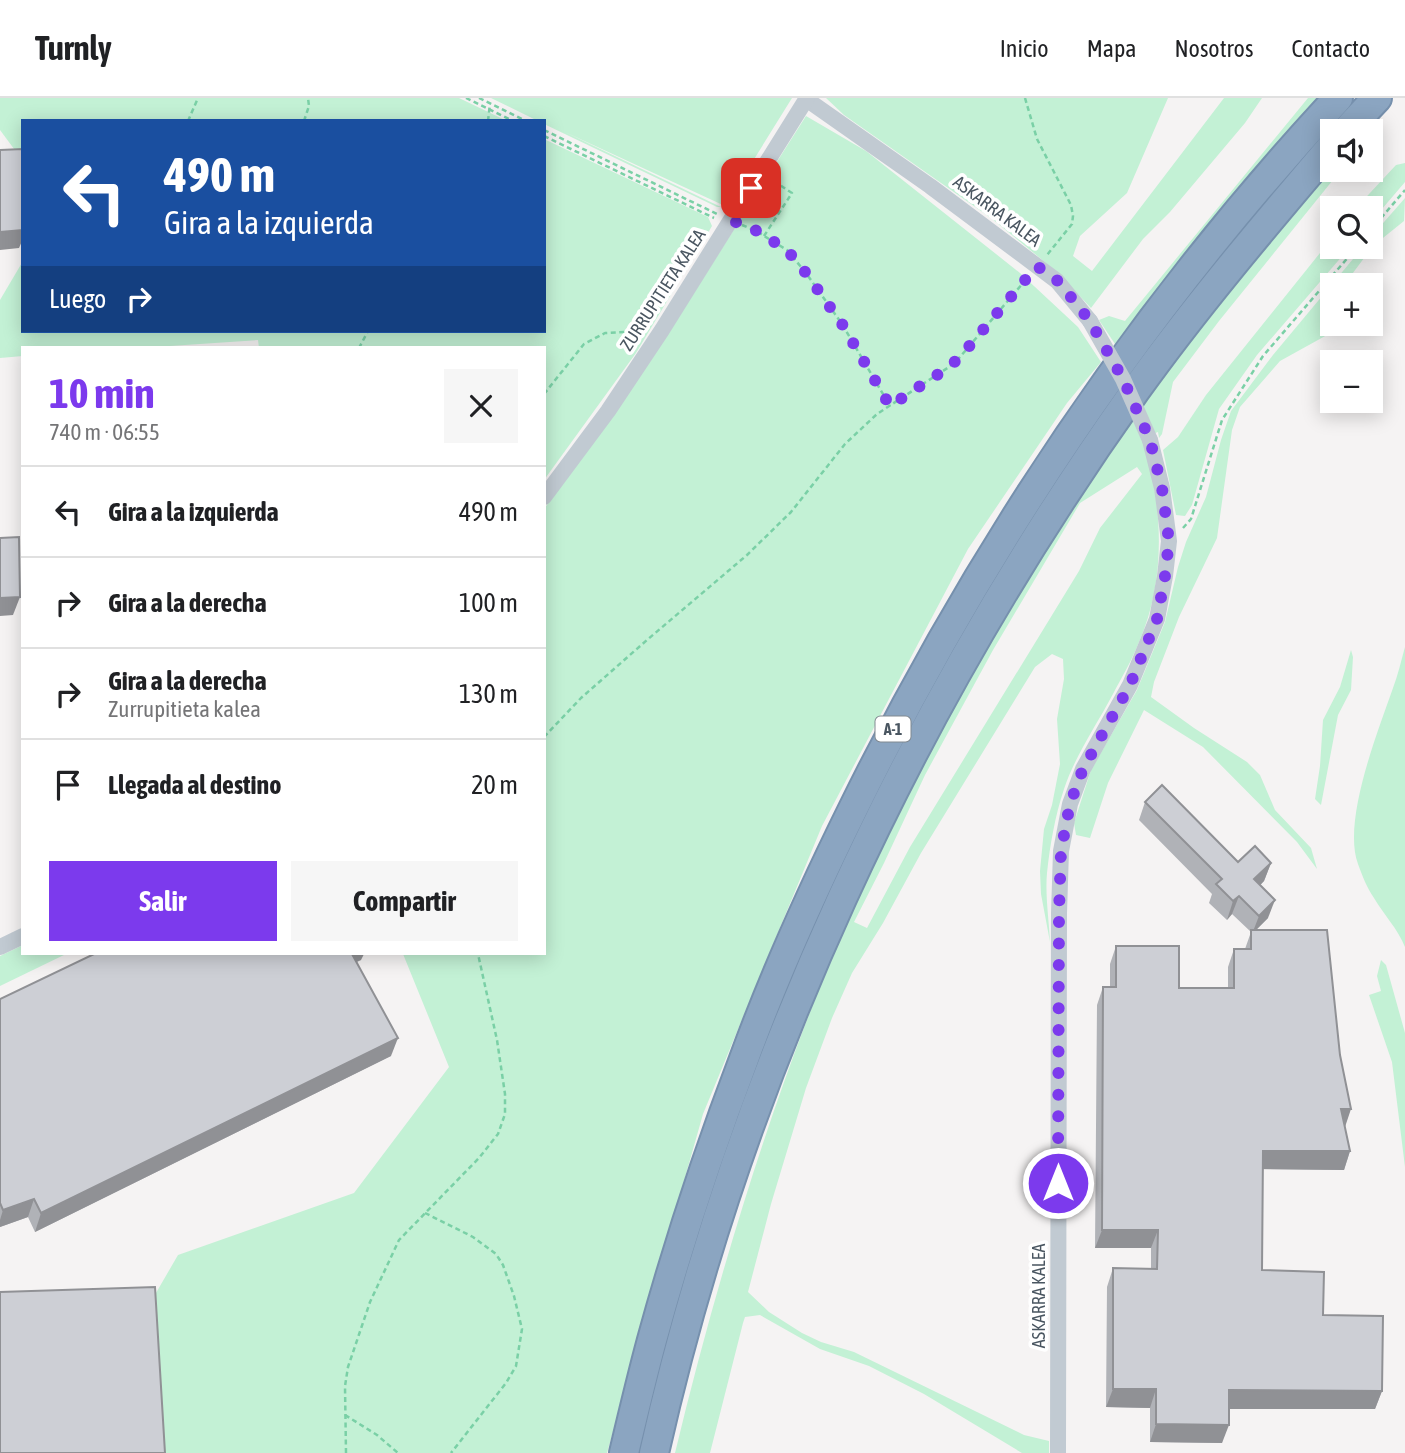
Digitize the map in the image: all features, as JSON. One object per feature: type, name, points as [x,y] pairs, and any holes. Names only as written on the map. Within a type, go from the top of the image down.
[{"type":"highway","name":"A-1","points":[[624,1453],[677,1252],[745,1056],[789,946],[832,850],[884,746],[952,622],[1037,484],[1127,354],[1219,235],[1338,98]]},
{"type":"highway","points":[[1357,119],[1377,98]]},
{"type":"highway","name":"A-1","points":[[654,1453],[703,1268],[770,1071],[821,945],[907,764],[978,634],[1060,503],[1129,401],[1248,244],[1320,160]]},
{"type":"street","name":"ASKARRA KALEA","points":[[806,99],[1058,281],[1090,321],[1123,379],[1150,440],[1162,488],[1169,541],[1157,619],[1130,685],[1083,769],[1070,804],[1061,851],[1058,1453]]},
{"type":"street","name":"ZURRUPITIETA KALEA","points":[[546,494],[608,411],[662,330],[724,219],[761,172],[806,99]]},
{"type":"street","points":[[0,947],[21,937]]},
{"type":"path","points":[[189,119],[198,98]]},
{"type":"path","points":[[305,119],[309,106],[308,98]]},
{"type":"path","points":[[466,98],[509,119]]},
{"type":"path","points":[[479,98],[522,119]]},
{"type":"path","points":[[546,735],[580,698],[747,555],[790,512],[845,444],[877,414],[960,357],[1072,224],[1071,205],[1037,139],[1025,98]]},
{"type":"path","points":[[488,119],[490,103]]},
{"type":"path","points":[[546,131],[724,219]]},
{"type":"path","points":[[546,137],[764,236],[787,250],[842,324],[890,406]]},
{"type":"path","points":[[761,172],[792,193],[764,236]]},
{"type":"path","points":[[1383,216],[1405,190]]},
{"type":"path","points":[[1169,541],[1191,519],[1222,420],[1263,356],[1347,259]]},
{"type":"path","points":[[546,392],[584,344],[605,333],[662,330]]},
{"type":"path","points":[[346,1453],[345,1386],[348,1367],[370,1302],[399,1240],[479,1158],[498,1134],[505,1114],[505,1094],[497,1040],[478,955]]},
{"type":"path","points":[[424,1213],[473,1237],[496,1254],[503,1265],[514,1296],[522,1329],[516,1366],[506,1383],[451,1453]]},
{"type":"path","points":[[345,1415],[377,1435],[398,1453]]},
{"type":"green space","points":[[0,98],[459,98],[503,119],[21,119],[21,158],[0,130]]},
{"type":"green space","points":[[491,98],[792,98],[725,206],[565,132],[721,207],[546,125],[546,119],[534,119]]},
{"type":"green space","points":[[826,98],[1168,98],[1127,193],[1080,236],[1073,256],[1092,271],[1224,98],[1262,98],[1245,123],[1170,212],[1143,239],[1091,308],[1057,272],[991,218],[844,115]]},
{"type":"green space","points":[[1308,98],[1321,98],[1117,347],[1099,320],[1109,316],[1125,321]]},
{"type":"green space","points":[[806,116],[866,151],[1020,273],[1078,327],[1101,362],[1067,403],[968,549],[822,826],[703,1114],[607,1453],[157,1453],[149,1305],[178,1255],[354,1193],[449,1067],[403,955],[546,955],[546,506],[651,360]]},
{"type":"green space","points":[[546,140],[708,217],[712,226],[636,353],[546,477],[546,346],[259,346],[258,340],[170,346],[21,346],[21,356],[0,358],[0,300],[21,264],[21,333],[546,333]]},
{"type":"green space","points":[[1405,163],[1405,182],[1383,208],[1383,196],[1367,196],[1396,165]]},
{"type":"green space","points":[[1320,181],[1331,182],[1173,382],[1162,434],[1159,438],[1158,432],[1142,438],[1158,514],[1158,566],[1154,592],[1148,618],[1136,649],[1074,765],[1061,799],[1047,873],[1050,942],[1041,894],[1040,871],[1044,829],[1060,764],[1057,719],[1064,679],[1063,659],[1052,654],[1035,667],[921,853],[852,973],[806,1088],[748,1292],[769,1312],[802,1333],[854,1352],[1024,1435],[1049,1441],[1049,1453],[1022,1453],[924,1394],[869,1366],[820,1349],[760,1315],[745,1317],[710,1453],[675,1453],[714,1304],[758,1157],[810,1012],[881,844],[971,673],[1034,567],[1148,396],[1209,313]],"holes":[[[1137,467],[1142,474],[1100,528],[1079,571],[910,847],[867,928],[854,922],[925,775],[993,650],[1080,503]]]},
{"type":"green space","points":[[1405,198],[1404,221],[1383,238],[1383,223]]},
{"type":"green space","points":[[1320,253],[1320,259],[1340,259],[1328,273],[1320,273],[1320,282],[1257,355],[1219,409],[1192,505],[1185,516],[1176,515],[1163,450],[1178,437],[1206,395]]},
{"type":"green space","points":[[1353,259],[1363,259],[1353,273],[1341,273]]},
{"type":"green space","points":[[1320,299],[1320,336],[1325,336],[1280,361],[1240,407],[1232,430],[1217,538],[1179,617],[1154,682],[1151,697],[1247,762],[1260,775],[1275,810],[1311,848],[1317,869],[1297,842],[1203,747],[1144,710],[1108,783],[1090,838],[1076,835],[1074,823],[1091,770],[1137,690],[1165,622],[1178,567],[1206,497],[1231,411]]},
{"type":"green space","points":[[1405,647],[1405,947],[1367,886],[1354,846],[1358,801],[1364,776]]},
{"type":"green space","points":[[1351,650],[1351,690],[1338,715],[1321,805],[1315,799],[1323,720],[1340,687]]},
{"type":"green space","points":[[21,946],[21,955],[64,955],[0,986],[0,956]]},
{"type":"green space","points":[[1381,960],[1386,965],[1405,1033],[1405,1167],[1392,1062],[1369,995],[1381,991],[1377,976]]},
{"type":"building","points":[[21,149],[21,230],[0,232],[0,150]]},
{"type":"building","points":[[19,537],[20,597],[0,598],[0,538]]},
{"type":"building","points":[[1162,785],[1238,862],[1255,846],[1271,863],[1254,879],[1275,900],[1259,916],[1239,896],[1233,901],[1216,884],[1222,879],[1145,802]]},
{"type":"building","points":[[1251,930],[1327,930],[1340,1055],[1351,1109],[1341,1109],[1350,1151],[1263,1151],[1262,1270],[1324,1272],[1323,1315],[1383,1316],[1382,1391],[1229,1390],[1229,1425],[1156,1424],[1156,1389],[1113,1389],[1113,1268],[1157,1269],[1158,1230],[1102,1230],[1103,987],[1116,987],[1116,946],[1179,946],[1179,988],[1234,988],[1234,949],[1251,949]]},
{"type":"building","points":[[92,955],[353,955],[398,1038],[41,1213],[34,1199],[3,1210],[0,1203],[0,999]]},
{"type":"building","points":[[155,1287],[165,1453],[0,1453],[0,1292]]},
{"type":"route","points":[[751,188],[731,220],[757,231],[787,250],[842,324],[890,406],[960,357],[1037,266],[1058,281],[1090,321],[1123,379],[1150,440],[1162,488],[1169,541],[1157,619],[1130,685],[1083,769],[1070,804],[1061,851],[1058,1183]]}]
